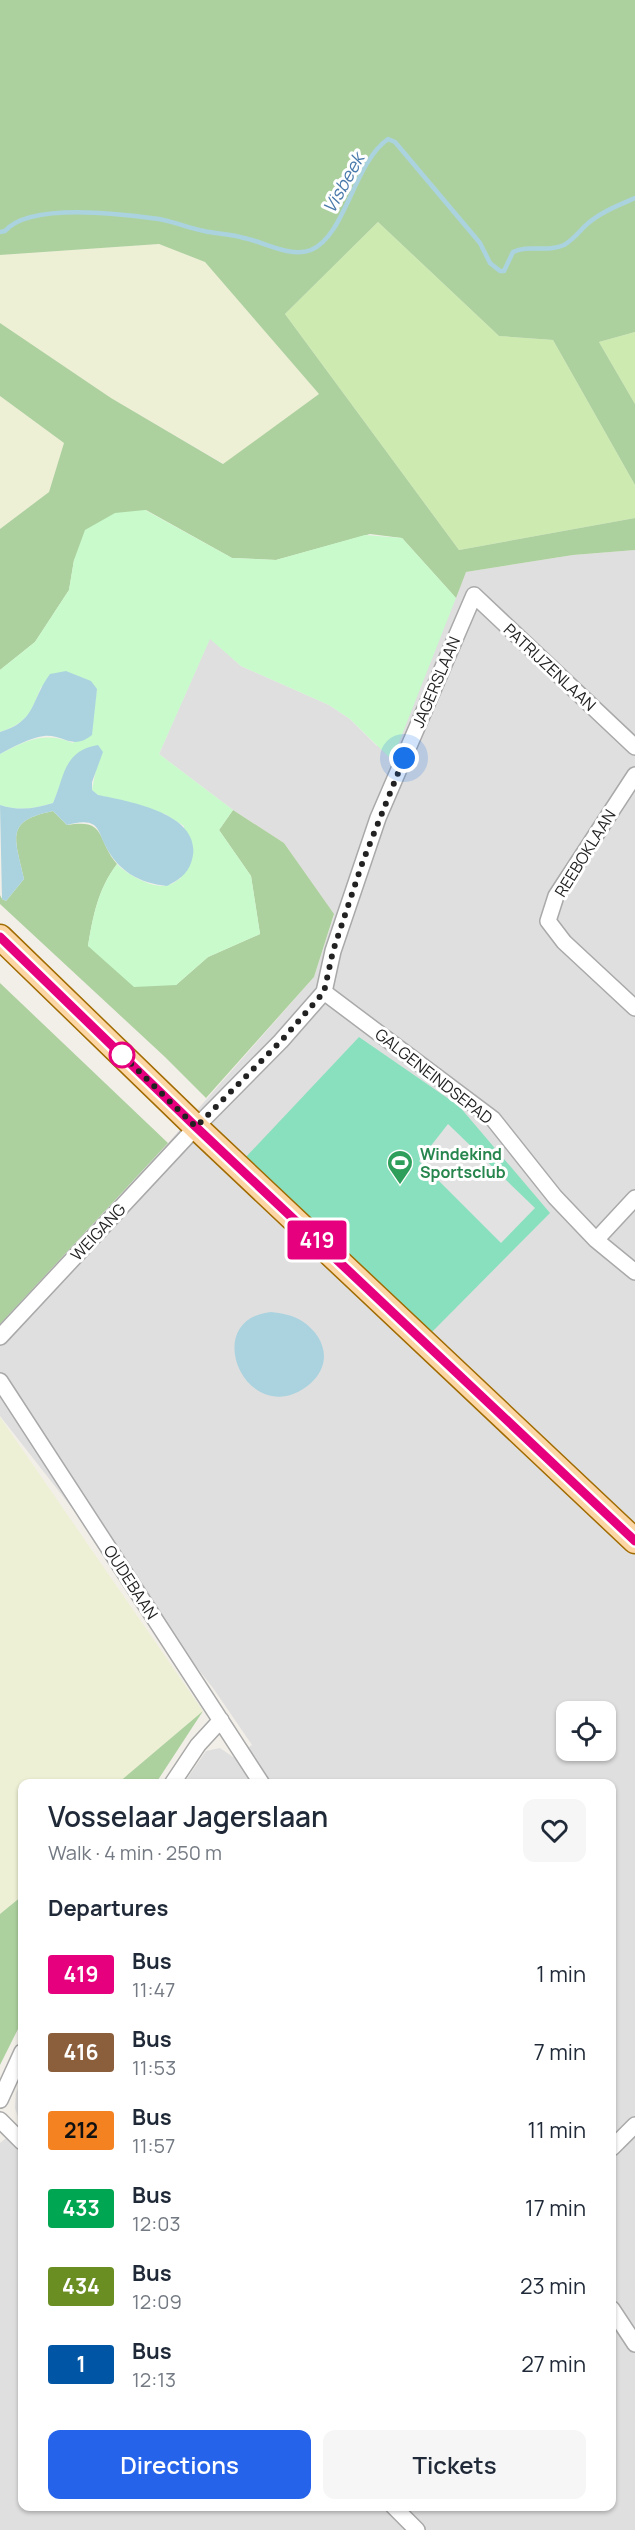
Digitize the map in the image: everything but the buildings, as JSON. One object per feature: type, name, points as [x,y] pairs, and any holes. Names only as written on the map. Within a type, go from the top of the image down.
[{"type":"main road","points":[[0,937],[196,1127],[635,1541]]},
{"type":"street","name":"PATRIJZENLAAN","points":[[469,605],[474,595],[635,747]]},
{"type":"street","name":"JAGERSLAAN","points":[[196,1127],[281,1041],[324,992],[333,951],[378,818],[469,605]]},
{"type":"street","name":"REEBOKLAAN","points":[[635,775],[556,896],[548,921],[564,942],[635,1008]]},
{"type":"street","name":"GALGENEINDSEPAD","points":[[324,992],[493,1119],[555,1197],[596,1240],[635,1272]]},
{"type":"street","name":"WEIGANG","points":[[0,1337],[196,1127]]},
{"type":"street","points":[[596,1240],[635,1198]]},
{"type":"street","name":"OUDEBAAN","points":[[0,1381],[259,1779]]},
{"type":"street","points":[[175,1779],[198,1745],[221,1720]]},
{"type":"street","points":[[0,2100],[18,2061]]},
{"type":"street","points":[[0,2120],[18,2138]]},
{"type":"street","points":[[616,2144],[635,2125]]},
{"type":"street","points":[[616,2315],[635,2344]]},
{"type":"street","points":[[398,2511],[417,2530]]},
{"type":"shaded area","points":[[635,550],[635,2530],[0,2530],[0,2143],[18,2128],[18,2511],[616,2511],[616,1779],[187,1779],[206,1751],[220,1748],[233,1757],[252,1745],[213,1688],[0,1416],[0,1324],[168,1143],[314,977],[334,915],[284,843],[233,810],[159,754],[210,638],[241,666],[329,705],[350,719],[377,746],[466,572],[573,555]]},
{"type":"shaded area","points":[[448,1124],[535,1208],[501,1243],[419,1161]]},
{"type":"shaded area","points":[[18,2088],[18,2117],[15,2108],[16,2093]]},
{"type":"green space","points":[[0,0],[635,0],[635,332],[599,342],[635,404],[635,485],[553,340],[499,336],[378,222],[285,314],[459,550],[635,518],[635,550],[573,555],[466,572],[456,598],[402,538],[370,534],[276,560],[232,558],[146,510],[74,560],[69,590],[35,642],[0,670],[0,529],[49,492],[64,443],[0,396],[0,323],[111,398],[223,464],[319,394],[205,262],[159,244],[0,255]]},
{"type":"green space","points":[[378,222],[499,336],[553,340],[635,485],[635,518],[459,550],[285,314]]},
{"type":"green space","points":[[159,244],[205,262],[319,394],[224,464],[111,398],[0,323],[0,255]]},
{"type":"green space","points":[[635,332],[635,404],[599,342]]},
{"type":"green space","points":[[0,396],[64,443],[49,492],[0,529]]},
{"type":"green space","points":[[145,510],[232,558],[276,560],[365,535],[402,538],[456,598],[392,760],[350,719],[329,705],[241,666],[210,639],[159,754],[233,810],[219,830],[251,876],[260,934],[208,957],[176,985],[134,987],[88,946],[97,903],[105,883],[117,864],[133,876],[156,885],[169,885],[181,878],[184,826],[165,814],[98,795],[92,790],[96,769],[62,780],[53,803],[26,808],[0,805],[0,754],[35,739],[63,739],[73,743],[93,716],[97,689],[41,687],[27,716],[16,725],[0,732],[0,670],[35,642],[69,590],[74,560],[85,530],[115,513]]},
{"type":"green space","points":[[233,810],[284,843],[334,914],[314,977],[206,1098],[0,904],[0,895],[6,901],[24,879],[16,842],[20,826],[27,820],[53,811],[67,825],[80,824],[95,828],[117,864],[101,893],[94,913],[88,946],[176,985],[208,957],[260,934],[251,876],[219,830]]},
{"type":"green space","points":[[0,983],[168,1143],[0,1324]]},
{"type":"green space","name":"Windekind Sportsclub","points":[[359,1037],[459,1106],[550,1213],[430,1334],[244,1159]]},
{"type":"green space","points":[[0,1417],[203,1711],[123,1779],[18,1779],[18,1899],[0,1914]]},
{"type":"green space","points":[[203,1711],[159,1779],[123,1779]]},
{"type":"green space","points":[[18,1899],[18,2029],[0,2065],[0,1914]]},
{"type":"water","points":[[66,671],[91,681],[97,689],[92,735],[79,742],[51,736],[38,737],[0,754],[0,732],[21,722],[27,716],[50,674]]},
{"type":"water","points":[[98,745],[103,752],[92,782],[92,790],[98,795],[159,812],[173,819],[185,829],[192,841],[193,855],[187,870],[167,886],[139,879],[116,862],[94,825],[84,822],[67,825],[53,811],[37,815],[20,826],[16,842],[24,879],[6,901],[2,899],[0,805],[26,808],[53,803],[63,774],[72,759],[87,748]]},
{"type":"water","points":[[271,1312],[302,1321],[316,1334],[323,1350],[324,1359],[318,1375],[311,1383],[289,1395],[268,1395],[252,1386],[240,1370],[235,1352],[237,1334],[249,1320]]},
{"type":"waterway","name":"Visbeek","points":[[0,232],[17,222],[34,216],[55,213],[101,213],[159,219],[252,240],[286,251],[303,252],[323,242],[333,230],[366,165],[376,150],[388,139],[395,142],[480,243],[490,263],[500,271],[504,271],[513,252],[564,245],[596,217],[635,198]]},
{"type":"bus line","name":"419","points":[[0,937],[196,1127],[635,1541]]},
{"type":"place","name":"Windekind Sportsclub","points":[[400,1186]]},
{"type":"route","points":[[122,1055],[115,1048],[196,1127],[281,1041],[324,992],[333,951],[363,861],[378,818],[404,758]]}]
